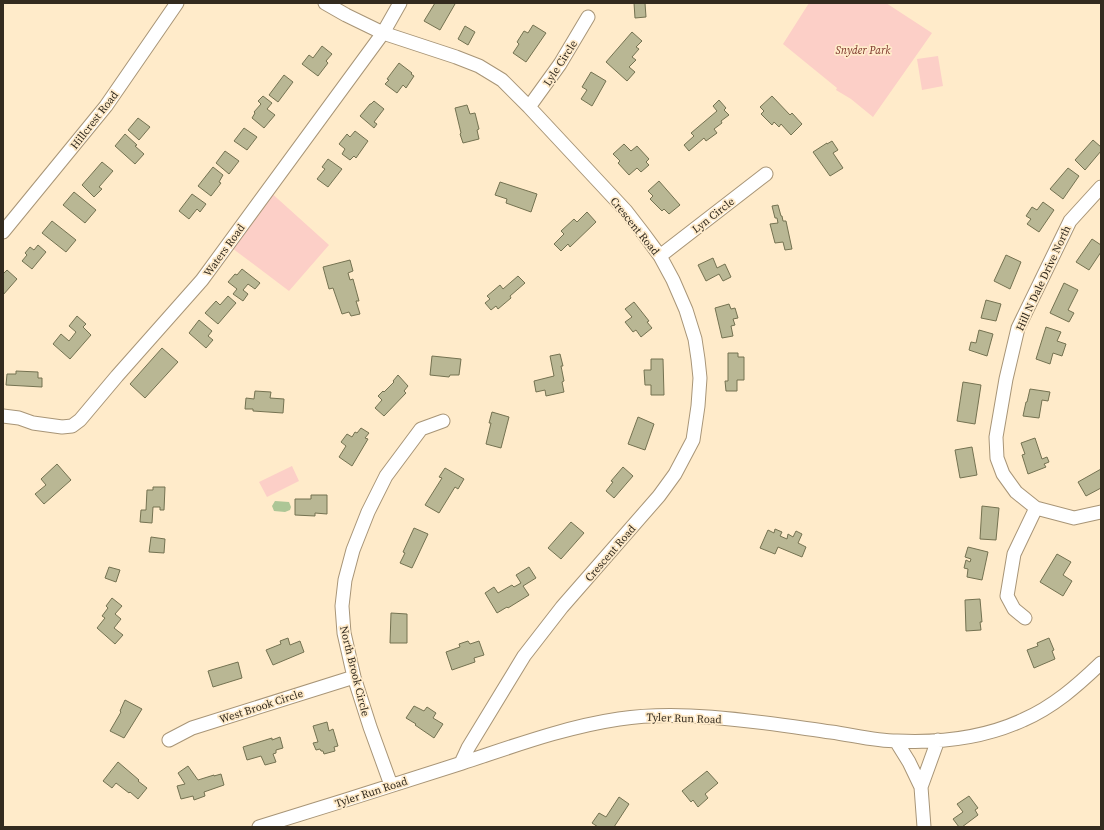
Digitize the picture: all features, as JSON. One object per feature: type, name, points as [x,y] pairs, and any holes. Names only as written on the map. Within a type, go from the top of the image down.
[{"type":"street","name":"Hillcrest Road","points":[[3,232],[106,106],[177,3]]},
{"type":"street","name":"Crescent Road","points":[[325,3],[346,15],[383,32],[479,66],[502,80],[626,211],[643,233],[660,256],[673,280],[686,310],[695,339],[698,359],[700,395],[693,440],[675,474],[659,496],[562,607],[524,656],[468,748],[462,763]]},
{"type":"street","name":"Waters Road","points":[[3,416],[19,418],[33,423],[62,427],[72,426],[80,420],[202,280],[383,32],[400,3]]},
{"type":"street","name":"Lyle Circle","points":[[529,107],[560,64],[588,17]]},
{"type":"street","name":"Lyn Circle","points":[[660,256],[766,174]]},
{"type":"street","name":"Hill N Dale Drive North","points":[[1036,508],[1016,492],[1003,474],[996,458],[996,437],[1006,379],[1018,328],[1070,221],[1101,187]]},
{"type":"street","name":"North Brook Circle","points":[[391,785],[354,677],[344,633],[342,606],[353,550],[368,512],[386,476],[421,429],[443,421]]},
{"type":"street","points":[[1025,618],[1014,609],[1007,596],[1014,554],[1036,508],[1074,518],[1101,512]]},
{"type":"street","name":"Tyler Run Road","points":[[259,827],[516,745],[586,725],[629,718],[660,715],[707,718],[762,723],[896,741],[938,740],[966,737],[995,731],[1023,720],[1052,705],[1101,663]]},
{"type":"street","name":"West Brook Circle","points":[[169,740],[192,728],[354,677]]},
{"type":"street","points":[[921,787],[938,740]]},
{"type":"street","points":[[896,741],[909,762],[921,787],[924,827]]},
{"type":"green space","name":"Snyder Park","points":[[809,3],[886,3],[932,33],[873,117],[851,99],[836,90],[837,88],[783,44]]},
{"type":"green space","points":[[938,56],[943,86],[922,90],[917,59]]},
{"type":"green space","points":[[268,190],[329,245],[289,291],[224,242]]},
{"type":"green space","points":[[292,466],[299,481],[267,497],[259,482]]},
{"type":"shaded area","points":[[275,501],[289,502],[291,507],[290,510],[285,512],[274,511],[272,506]]},
{"type":"building","points":[[435,3],[455,4],[440,30],[424,21]]},
{"type":"building","points":[[634,3],[645,3],[646,17],[635,18]]},
{"type":"building","points":[[533,25],[546,33],[526,62],[513,53],[519,44],[517,42],[524,31],[528,33]]},
{"type":"building","points":[[465,26],[475,32],[468,45],[458,39]]},
{"type":"building","points":[[632,32],[642,41],[636,47],[639,49],[632,57],[636,60],[629,67],[635,72],[627,81],[606,62]]},
{"type":"building","points":[[322,46],[332,54],[326,61],[328,63],[318,76],[302,64],[309,55],[313,58]]},
{"type":"building","points":[[399,63],[414,76],[406,88],[403,85],[397,93],[385,84]]},
{"type":"building","points":[[591,72],[606,81],[592,106],[581,99],[587,90],[582,87]]},
{"type":"building","points":[[284,75],[293,82],[278,102],[269,95]]},
{"type":"building","points":[[263,96],[272,103],[267,109],[275,115],[264,128],[252,118],[255,113],[254,112],[261,104],[258,101]]},
{"type":"building","points":[[772,96],[790,115],[792,113],[802,124],[791,135],[781,124],[779,127],[774,122],[772,125],[761,114],[764,111],[760,107]]},
{"type":"building","points":[[719,100],[726,108],[724,110],[729,115],[714,129],[717,133],[706,141],[704,138],[689,151],[684,145],[694,136],[691,133],[717,111],[713,106]]},
{"type":"building","points":[[374,101],[384,109],[374,122],[377,124],[374,128],[360,116]]},
{"type":"building","points":[[467,105],[470,114],[475,113],[479,129],[477,130],[479,139],[463,143],[455,108]]},
{"type":"building","points":[[138,118],[150,127],[139,140],[128,130]]},
{"type":"building","points":[[244,128],[257,137],[247,150],[234,141]]},
{"type":"building","points":[[355,131],[368,141],[356,158],[354,156],[350,160],[342,154],[345,149],[339,144],[347,134],[350,137]]},
{"type":"building","points":[[125,134],[144,154],[135,164],[115,146]]},
{"type":"building","points":[[1093,140],[1101,147],[1101,151],[1085,170],[1075,160]]},
{"type":"building","points":[[832,141],[838,150],[833,153],[843,168],[830,176],[813,152]]},
{"type":"building","points":[[624,144],[631,151],[637,146],[649,159],[646,162],[649,165],[641,172],[637,168],[629,175],[618,163],[620,161],[613,154]]},
{"type":"building","points":[[225,151],[239,161],[229,174],[216,163]]},
{"type":"building","points":[[328,159],[342,169],[328,187],[317,179],[325,169],[322,167]]},
{"type":"building","points":[[102,162],[113,171],[99,187],[102,189],[94,197],[82,185]]},
{"type":"building","points":[[213,167],[223,175],[219,182],[221,183],[211,196],[198,186]]},
{"type":"building","points":[[1068,168],[1079,176],[1063,199],[1050,189]]},
{"type":"building","points":[[659,181],[680,205],[669,214],[664,209],[662,211],[650,199],[653,196],[648,191]]},
{"type":"building","points":[[500,182],[537,194],[531,212],[506,203],[507,199],[495,195]]},
{"type":"building","points":[[74,192],[96,210],[85,223],[63,205]]},
{"type":"building","points":[[192,194],[206,204],[200,212],[197,209],[189,219],[179,211]]},
{"type":"building","points":[[1043,202],[1054,210],[1039,232],[1027,224],[1031,219],[1026,216],[1032,207],[1037,210]]},
{"type":"building","points":[[778,205],[783,221],[786,221],[792,249],[785,250],[783,242],[775,243],[770,224],[778,223],[772,206]]},
{"type":"building","points":[[587,212],[596,222],[570,247],[568,244],[561,251],[554,244],[564,234],[561,231],[574,219],[577,222]]},
{"type":"building","points":[[52,221],[76,240],[66,252],[42,233]]},
{"type":"building","points":[[1092,239],[1101,245],[1101,252],[1089,270],[1076,262]]},
{"type":"building","points":[[38,245],[46,252],[32,269],[22,261],[27,255],[25,253],[30,247],[34,250]]},
{"type":"building","points":[[1006,255],[1021,262],[1010,289],[994,281]]},
{"type":"building","points":[[713,258],[717,268],[725,264],[731,277],[723,281],[719,274],[706,281],[698,265]]},
{"type":"building","points":[[350,260],[353,271],[348,273],[350,280],[353,279],[359,301],[356,301],[360,314],[351,316],[349,312],[342,314],[333,288],[329,289],[323,267]]},
{"type":"building","points":[[242,269],[260,283],[255,289],[248,284],[243,290],[248,294],[243,301],[233,294],[237,289],[228,282]]},
{"type":"building","points":[[7,270],[17,279],[3,295],[3,274]]},
{"type":"building","points":[[518,276],[525,283],[498,309],[496,306],[491,310],[485,303],[490,299],[487,296],[500,285],[503,289]]},
{"type":"building","points":[[1064,283],[1078,290],[1068,310],[1074,313],[1069,322],[1050,313]]},
{"type":"building","points":[[228,296],[236,303],[218,324],[205,313],[216,301],[220,305]]},
{"type":"building","points":[[986,300],[1001,304],[996,321],[981,318]]},
{"type":"building","points":[[634,302],[649,321],[647,322],[652,328],[641,337],[636,330],[633,332],[625,322],[632,317],[625,309]]},
{"type":"building","points":[[729,304],[731,309],[735,308],[738,318],[733,319],[735,325],[731,326],[733,336],[722,338],[715,308]]},
{"type":"building","points":[[77,316],[86,324],[83,327],[91,335],[70,359],[53,344],[61,334],[69,341],[76,332],[69,326]]},
{"type":"building","points":[[199,320],[212,331],[208,336],[213,340],[206,348],[189,333]]},
{"type":"building","points":[[1046,327],[1061,332],[1057,341],[1066,344],[1062,356],[1053,353],[1050,364],[1036,359]]},
{"type":"building","points":[[979,330],[993,334],[987,356],[969,350],[971,342],[976,343]]},
{"type":"building","points":[[162,348],[178,362],[145,398],[130,384]]},
{"type":"building","points":[[728,353],[738,353],[738,357],[744,357],[744,380],[737,380],[737,391],[726,391],[725,381],[728,381]]},
{"type":"building","points":[[560,354],[563,366],[561,366],[564,381],[562,382],[564,392],[546,396],[545,390],[536,392],[534,381],[554,376],[550,356]]},
{"type":"building","points":[[432,356],[461,359],[459,375],[450,375],[449,377],[430,375]]},
{"type":"building","points":[[651,359],[663,359],[664,395],[651,395],[651,385],[645,385],[644,370],[651,370]]},
{"type":"building","points":[[16,371],[38,372],[38,378],[42,378],[42,387],[6,385],[7,374],[16,374]]},
{"type":"building","points":[[398,375],[408,386],[404,391],[406,393],[384,416],[375,408],[382,400],[378,396],[394,382],[393,381]]},
{"type":"building","points":[[963,382],[981,385],[975,424],[957,421]]},
{"type":"building","points":[[1030,389],[1050,392],[1048,401],[1042,400],[1039,418],[1023,416]]},
{"type":"building","points":[[255,391],[271,392],[270,398],[284,399],[283,413],[245,409],[246,398],[254,399]]},
{"type":"building","points":[[492,412],[509,417],[501,448],[486,444]]},
{"type":"building","points":[[638,417],[654,424],[645,450],[628,444]]},
{"type":"building","points":[[361,428],[369,433],[365,438],[368,439],[352,466],[339,457],[346,446],[341,442],[347,434],[352,437],[355,432],[357,433]]},
{"type":"building","points":[[1035,438],[1042,459],[1047,457],[1049,462],[1044,464],[1046,467],[1028,474],[1022,455],[1025,454],[1021,443]]},
{"type":"building","points":[[972,447],[977,475],[960,478],[955,450]]},
{"type":"building","points":[[57,464],[71,480],[44,504],[35,494],[46,485],[41,479]]},
{"type":"building","points":[[623,467],[633,476],[614,498],[606,491],[613,482],[611,481]]},
{"type":"building","points":[[445,468],[464,479],[458,489],[455,487],[439,513],[425,505],[442,478],[439,477]]},
{"type":"building","points":[[1101,469],[1101,488],[1086,496],[1078,482]]},
{"type":"building","points":[[153,487],[165,487],[164,510],[160,510],[160,507],[153,507],[152,523],[140,522],[141,510],[146,510],[147,490],[153,490]]},
{"type":"building","points":[[311,495],[327,495],[327,514],[315,513],[315,516],[295,515],[295,499],[311,499]]},
{"type":"building","points":[[982,506],[999,508],[996,540],[980,539]]},
{"type":"building","points":[[571,522],[584,533],[561,559],[548,548]]},
{"type":"building","points":[[414,528],[428,534],[412,568],[400,563],[405,553],[403,552]]},
{"type":"building","points":[[775,529],[782,532],[780,536],[787,539],[788,534],[793,537],[796,531],[802,534],[798,543],[806,547],[802,557],[778,547],[775,554],[760,548],[768,530],[774,533]]},
{"type":"building","points":[[151,537],[165,539],[164,553],[149,552]]},
{"type":"building","points":[[968,547],[988,552],[982,580],[967,577],[968,569],[964,568],[966,560],[970,562],[971,559],[965,557]]},
{"type":"building","points":[[1057,554],[1071,562],[1063,575],[1072,581],[1063,596],[1040,582]]},
{"type":"building","points":[[109,567],[120,570],[116,582],[105,578]]},
{"type":"building","points":[[529,567],[536,578],[523,586],[529,595],[497,613],[485,593],[494,587],[498,593],[512,585],[514,587],[521,583],[516,575]]},
{"type":"building","points":[[112,598],[122,606],[115,614],[121,619],[114,628],[123,635],[115,644],[97,628],[105,618],[102,616],[108,608],[106,606]]},
{"type":"building","points":[[980,599],[982,622],[980,622],[981,630],[966,631],[965,600]]},
{"type":"building","points":[[391,613],[407,614],[407,643],[390,643]]},
{"type":"building","points":[[288,638],[290,645],[300,641],[304,652],[273,665],[266,650],[281,644],[280,641]]},
{"type":"building","points":[[1049,638],[1054,650],[1052,651],[1055,659],[1034,668],[1027,650],[1038,646],[1037,643]]},
{"type":"building","points":[[468,641],[470,644],[479,641],[484,655],[474,658],[475,662],[452,670],[446,652],[460,647],[459,644]]},
{"type":"building","points":[[238,662],[242,678],[213,687],[208,671]]},
{"type":"building","points":[[125,700],[142,709],[124,738],[110,731],[121,712],[120,711]]},
{"type":"building","points":[[414,706],[424,711],[427,707],[436,713],[433,718],[443,724],[434,738],[406,718]]},
{"type":"building","points":[[327,722],[329,731],[333,729],[338,746],[334,747],[335,751],[324,754],[320,749],[316,750],[313,743],[318,742],[313,726]]},
{"type":"building","points":[[280,737],[283,748],[276,750],[276,753],[273,754],[276,762],[265,765],[261,756],[247,760],[243,747]]},
{"type":"building","points":[[118,762],[147,788],[138,799],[116,783],[112,788],[103,781]]},
{"type":"building","points":[[188,766],[198,780],[221,774],[224,785],[204,792],[205,796],[194,800],[193,796],[181,799],[177,786],[185,784],[178,773]]},
{"type":"building","points":[[707,771],[718,783],[705,794],[708,798],[698,807],[693,800],[691,802],[682,791]]},
{"type":"building","points":[[969,796],[978,808],[975,810],[978,815],[962,827],[959,827],[953,819],[963,812],[957,804]]},
{"type":"building","points":[[619,797],[629,804],[614,827],[598,827],[592,823],[599,813],[606,817]]}]
